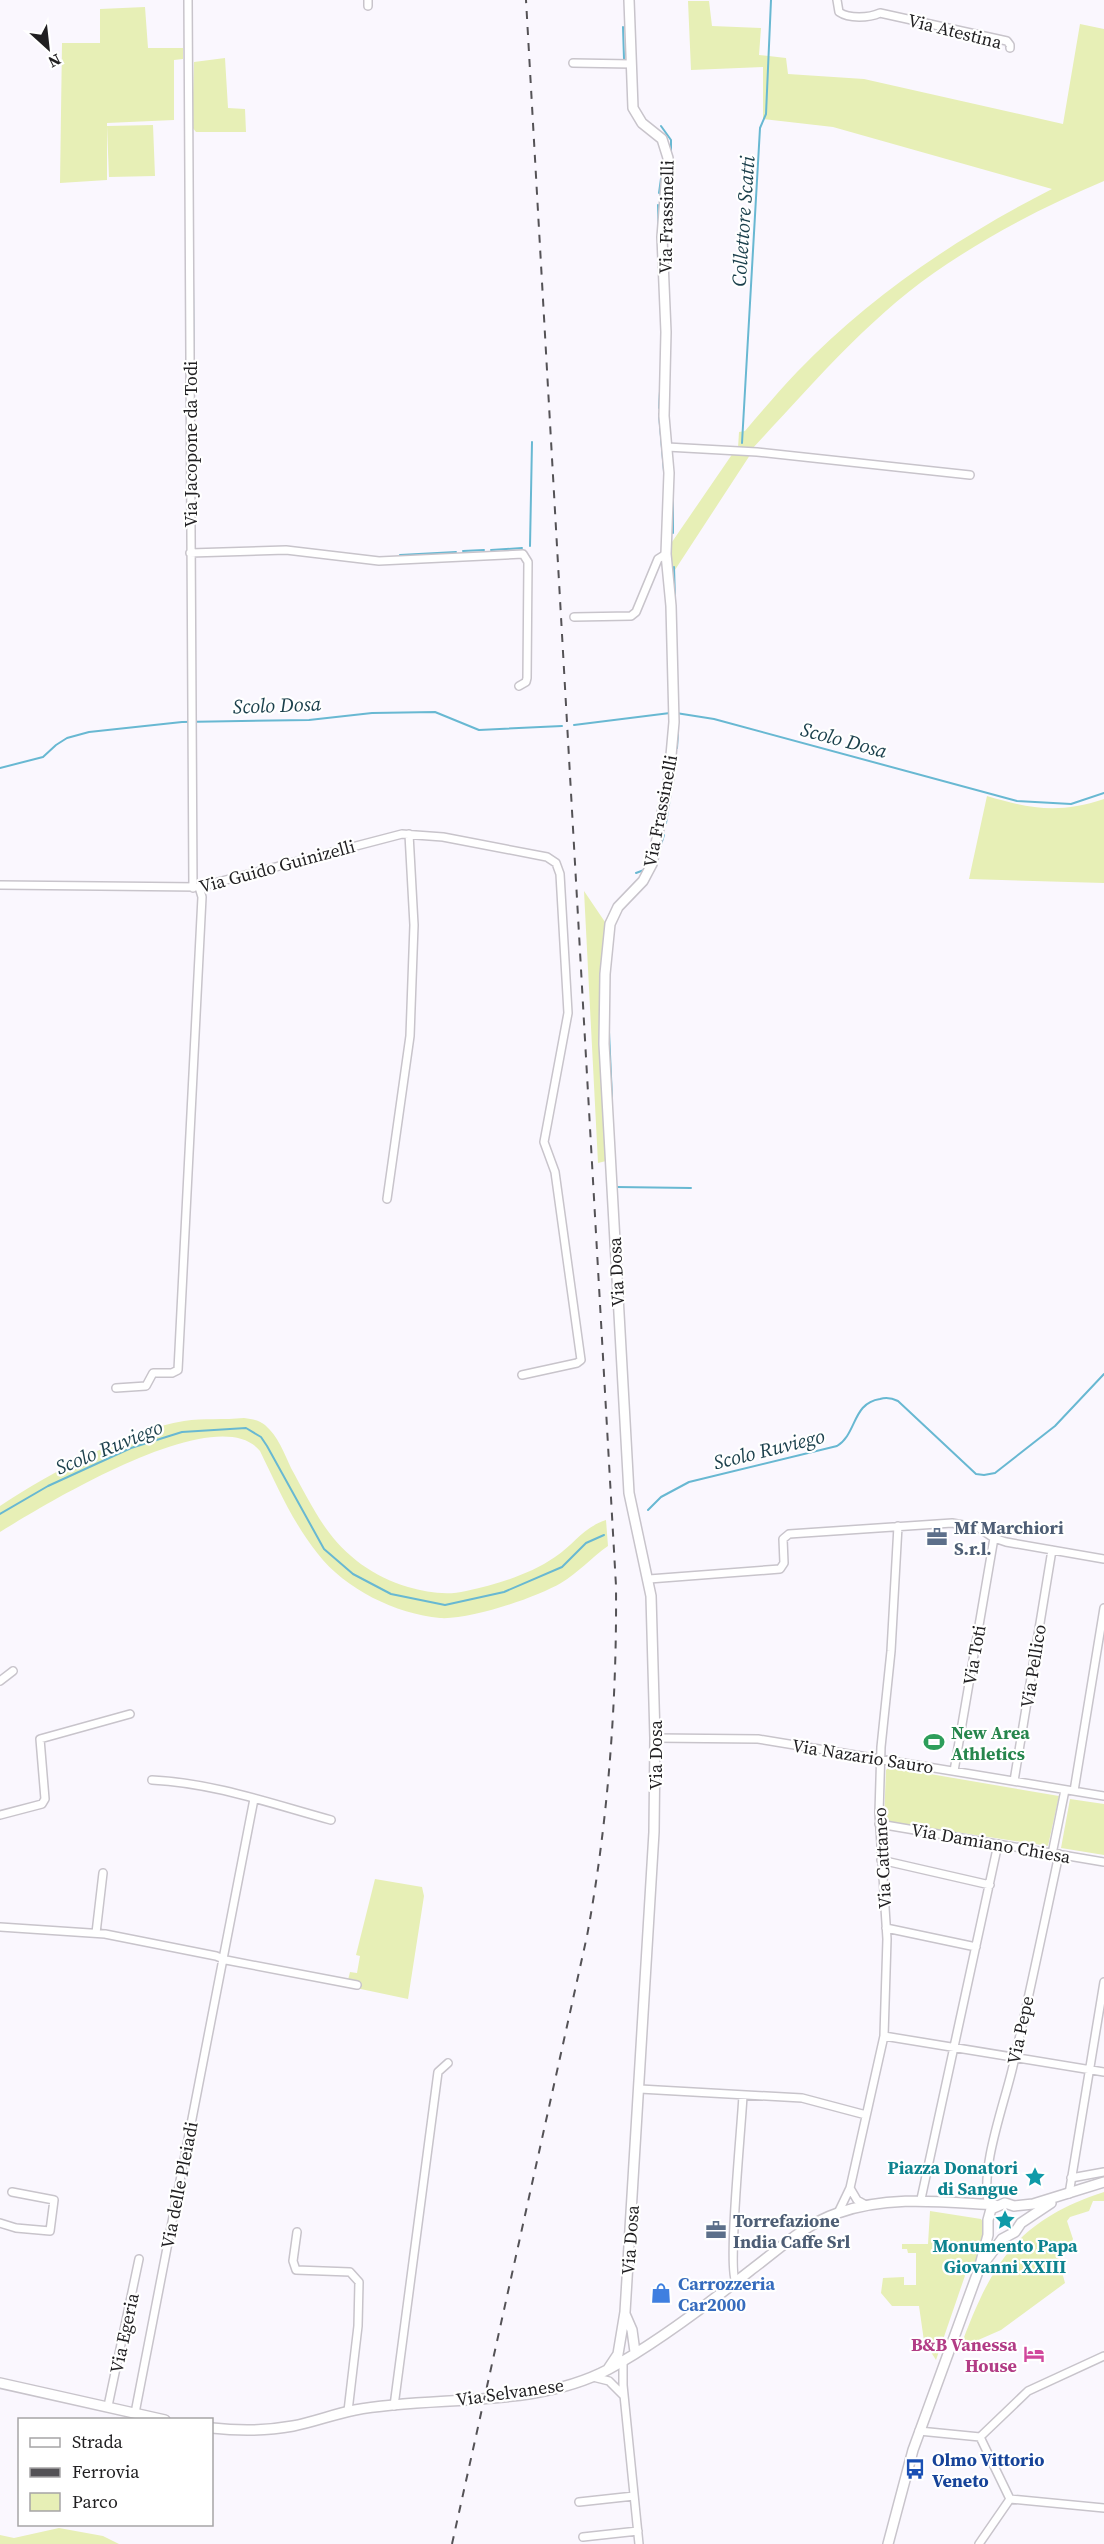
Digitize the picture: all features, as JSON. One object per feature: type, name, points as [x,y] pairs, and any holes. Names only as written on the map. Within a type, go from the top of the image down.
[{"type":"street","name":"Via Jacopone da Todi","points":[[116,1388],[143,1387],[149,1383],[153,1373],[172,1373],[178,1370],[202,897],[196,888],[192,717],[188,0]]},
{"type":"street","name":"Via Frassinelli","points":[[612,1199],[604,1044],[606,945],[613,916],[647,875],[652,864],[669,778],[674,717],[666,554],[670,492],[664,416],[666,332],[662,237],[668,158],[662,139],[635,114],[632,102],[629,0]]},
{"type":"street","name":"Via Atestina","points":[[837,0],[839,12],[846,16],[871,17],[880,13],[1006,41],[1010,48]]},
{"type":"street","points":[[573,63],[631,64]]},
{"type":"street","points":[[667,447],[757,452],[970,475]]},
{"type":"street","points":[[190,553],[286,550],[379,561],[523,554],[528,562],[527,678],[526,682],[519,686]]},
{"type":"street","points":[[574,617],[631,616],[636,612],[658,559],[666,554]]},
{"type":"street","points":[[387,1199],[410,1036],[414,925],[409,834]]},
{"type":"street","name":"Via Guido Guinizelli","points":[[0,885],[196,888],[394,835],[409,834],[443,837],[547,857],[553,861],[560,874],[568,1013],[544,1142],[553,1165],[581,1360],[577,1363],[522,1375]]},
{"type":"street","name":"Via Dosa","points":[[608,2369],[617,2358],[625,2314],[654,1832],[655,1738],[653,1619],[649,1579],[628,1493],[612,1199]]},
{"type":"street","points":[[649,1579],[780,1569],[784,1563],[783,1539],[789,1534],[952,1523],[979,1528],[994,1538],[1104,1559]]},
{"type":"street","name":"Via Cattaneo","points":[[849,2210],[850,2188],[884,2036],[886,1928],[879,1824],[881,1759],[898,1526]]},
{"type":"street","name":"Via Toti","points":[[954,1771],[994,1538]]},
{"type":"street","name":"Via Pellico","points":[[1014,1781],[1052,1550]]},
{"type":"street","points":[[1074,1791],[1104,1608]]},
{"type":"street","points":[[0,1681],[13,1671]]},
{"type":"street","points":[[0,1815],[42,1804],[45,1799],[40,1739],[130,1714]]},
{"type":"street","name":"Via Nazario Sauro","points":[[655,1738],[758,1739],[1104,1796]]},
{"type":"street","points":[[152,1780],[178,1781],[331,1820]]},
{"type":"street","name":"Via Pepe","points":[[992,2205],[986,2184],[989,2164],[1015,2057],[1056,1854],[1065,1790]]},
{"type":"street","name":"Via delle Pleiadi","points":[[135,2412],[254,1799]]},
{"type":"street","name":"Via Damiano Chiesa","points":[[879,1824],[1104,1862]]},
{"type":"street","points":[[921,2199],[998,1845]]},
{"type":"street","points":[[881,1860],[990,1885]]},
{"type":"street","points":[[96,1934],[103,1873]]},
{"type":"street","points":[[0,1927],[96,1934],[357,1985]]},
{"type":"street","points":[[886,1928],[976,1947]]},
{"type":"street","points":[[1020,2223],[1065,2196],[1071,2178],[1104,1982]]},
{"type":"street","points":[[884,2036],[1104,2072]]},
{"type":"street","points":[[394,2406],[438,2072],[448,2063]]},
{"type":"street","points":[[640,2088],[802,2098],[866,2115]]},
{"type":"street","points":[[736,2282],[733,2278],[733,2246],[743,2095]]},
{"type":"street","points":[[1071,2178],[1104,2172]]},
{"type":"street","points":[[889,2543],[919,2431],[979,2269],[992,2205],[1033,2204],[1065,2196],[1104,2182]]},
{"type":"street","points":[[850,2188],[857,2200],[866,2205]]},
{"type":"street","name":"Via Cattaneo","points":[[838,2213],[850,2188]]},
{"type":"street","points":[[0,2223],[16,2228],[50,2230],[54,2200],[12,2192]]},
{"type":"street","name":"Via Selvanese","points":[[213,2428],[275,2429],[348,2412],[515,2395],[566,2385],[591,2377],[623,2360],[736,2282],[810,2227],[838,2213],[866,2205],[921,2199],[992,2205]]},
{"type":"street","name":"Via Selvanese","points":[[937,2201],[979,2211],[988,2223]]},
{"type":"street","points":[[979,2269],[1005,2236],[1015,2232],[1020,2223],[1020,2213],[1014,2206]]},
{"type":"street","points":[[988,2223],[996,2234],[1005,2236]]},
{"type":"street","points":[[297,2232],[293,2261],[296,2270],[350,2272],[359,2282],[358,2326],[348,2412]]},
{"type":"street","name":"Via Egeria","points":[[108,2406],[140,2259]]},
{"type":"street","points":[[625,2314],[632,2330],[635,2352]]},
{"type":"street","points":[[632,2330],[644,2338],[654,2339]]},
{"type":"street","points":[[620,2333],[625,2344],[635,2352]]},
{"type":"street","points":[[919,2431],[980,2437],[1028,2391],[1104,2356]]},
{"type":"street","points":[[623,2360],[624,2397],[639,2544]]},
{"type":"street","points":[[591,2377],[616,2385],[624,2397]]},
{"type":"street","points":[[0,2383],[158,2418]]},
{"type":"street","points":[[980,2437],[1010,2499]]},
{"type":"street","points":[[579,2502],[634,2496]]},
{"type":"street","points":[[1010,2499],[1104,2508]]},
{"type":"street","points":[[979,2544],[1010,2499]]},
{"type":"street","points":[[583,2536],[638,2531]]},
{"type":"green space","points":[[688,1],[709,1],[712,26],[761,28],[759,55],[786,58],[788,74],[864,79],[1063,124],[1080,24],[1104,29],[1104,181],[1004,229],[920,283],[893,304],[844,350],[752,449],[738,448],[739,432],[745,431],[797,372],[854,318],[949,248],[1052,189],[833,127],[763,119],[763,67],[691,70]]},
{"type":"green space","points":[[145,7],[148,48],[183,48],[183,59],[174,60],[174,120],[107,123],[107,180],[60,183],[62,43],[100,43],[100,9]]},
{"type":"green space","points":[[225,58],[228,108],[245,109],[246,132],[196,132],[192,127],[194,62]]},
{"type":"green space","points":[[153,125],[155,176],[109,177],[107,126]]},
{"type":"green space","points":[[733,453],[750,455],[671,576],[672,542]]},
{"type":"green space","points":[[987,796],[1031,807],[1045,808],[1073,807],[1104,799],[1104,883],[969,879]]},
{"type":"green space","points":[[584,891],[605,922],[600,999],[606,1161],[598,1163]]},
{"type":"green space","points":[[244,1418],[260,1422],[274,1434],[316,1513],[342,1547],[361,1564],[395,1583],[444,1593],[466,1591],[501,1582],[545,1563],[562,1552],[591,1527],[606,1520],[608,1546],[573,1575],[535,1595],[485,1612],[453,1618],[423,1616],[373,1598],[357,1589],[329,1567],[293,1517],[260,1451],[239,1438],[208,1438],[171,1446],[131,1462],[53,1500],[0,1532],[0,1506],[64,1468],[114,1443],[139,1433],[184,1421]]},
{"type":"green space","points":[[889,1767],[1059,1796],[1048,1846],[884,1821],[886,1770]]},
{"type":"green space","points":[[1070,1799],[1104,1804],[1104,1855],[1061,1848]]},
{"type":"green space","points":[[375,1879],[422,1887],[424,1896],[408,1999],[356,1988],[356,1982],[348,1980],[350,1972],[357,1973],[360,1956],[356,1955]]},
{"type":"green space","points":[[1104,2192],[1104,2201],[1093,2201],[1089,2211],[1070,2217],[1067,2221],[1073,2239],[1071,2244],[1056,2250],[1065,2283],[1001,2330],[960,2348],[983,2293],[1010,2250],[1048,2217]]},
{"type":"green space","points":[[930,2211],[981,2219],[985,2229],[975,2264],[969,2264],[936,2360],[924,2341],[919,2306],[892,2306],[881,2293],[883,2278],[904,2277],[904,2285],[916,2285],[916,2253],[908,2253],[907,2249],[902,2249],[902,2244],[928,2244]]},
{"type":"green space","points":[[59,2528],[103,2536],[119,2544],[0,2544],[0,2535],[14,2538]]},
{"type":"waterway","name":"Collettore Scatti","points":[[742,443],[760,128],[766,114],[771,0]]},
{"type":"waterway","points":[[623,27],[624,59]]},
{"type":"waterway","points":[[661,126],[671,140],[671,154]]},
{"type":"waterway","points":[[659,193],[664,157]]},
{"type":"waterway","points":[[658,205],[661,309]]},
{"type":"waterway","points":[[668,214],[668,223]]},
{"type":"waterway","points":[[193,281],[194,415]]},
{"type":"waterway","points":[[659,408],[661,375]]},
{"type":"waterway","points":[[659,414],[664,471]]},
{"type":"waterway","points":[[194,419],[194,441]]},
{"type":"waterway","points":[[530,546],[532,442]]},
{"type":"waterway","points":[[673,491],[673,533]]},
{"type":"waterway","points":[[491,550],[522,548]]},
{"type":"waterway","points":[[463,551],[484,550]]},
{"type":"waterway","points":[[400,555],[456,552]]},
{"type":"waterway","points":[[674,567],[675,599]]},
{"type":"waterway","name":"Scolo Dosa","points":[[0,768],[43,757],[67,738],[89,732],[182,722],[309,720],[372,713],[435,712],[479,730],[562,726]]},
{"type":"waterway","name":"Scolo Dosa","points":[[574,725],[670,713]]},
{"type":"waterway","name":"Scolo Dosa","points":[[676,713],[714,719],[1017,801],[1071,804],[1104,793]]},
{"type":"waterway","points":[[677,748],[678,732]]},
{"type":"waterway","points":[[666,823],[676,760]]},
{"type":"waterway","points":[[659,851],[664,835]]},
{"type":"waterway","points":[[636,873],[644,870]]},
{"type":"waterway","points":[[609,1032],[612,1098]]},
{"type":"waterway","points":[[616,1187],[691,1188]]},
{"type":"waterway","name":"Scolo Ruviego","points":[[648,1510],[661,1497],[689,1482],[837,1446],[848,1434],[864,1406],[884,1398],[898,1401],[976,1474],[995,1473],[1055,1426],[1104,1374]]},
{"type":"waterway","name":"Scolo Ruviego","points":[[0,1514],[48,1486],[131,1448],[182,1432],[246,1428],[261,1437],[267,1446],[324,1549],[353,1574],[391,1594],[445,1605],[504,1592],[562,1567],[586,1543],[604,1535]]},
{"type":"railway","points":[[452,2544],[587,1936],[606,1806],[615,1674],[616,1586],[526,0]]},
{"type":"place","name":"Mf Marchiori S.r.l.","points":[[937,1537]]},
{"type":"place","name":"New Area Athletics","points":[[934,1742]]},
{"type":"place","name":"Piazza Donatori di Sangue","points":[[1035,2177]]},
{"type":"place","name":"Monumento Papa Giovanni XXIII","points":[[1005,2220]]},
{"type":"place","name":"Torrefazione India Caffe Srl","points":[[716,2230]]},
{"type":"place","name":"Carrozzeria Car2000","points":[[661,2293]]},
{"type":"place","name":"B&B Vanessa House","points":[[1034,2354]]},
{"type":"place","name":"Olmo Vittorio Veneto","points":[[915,2469]]}]
